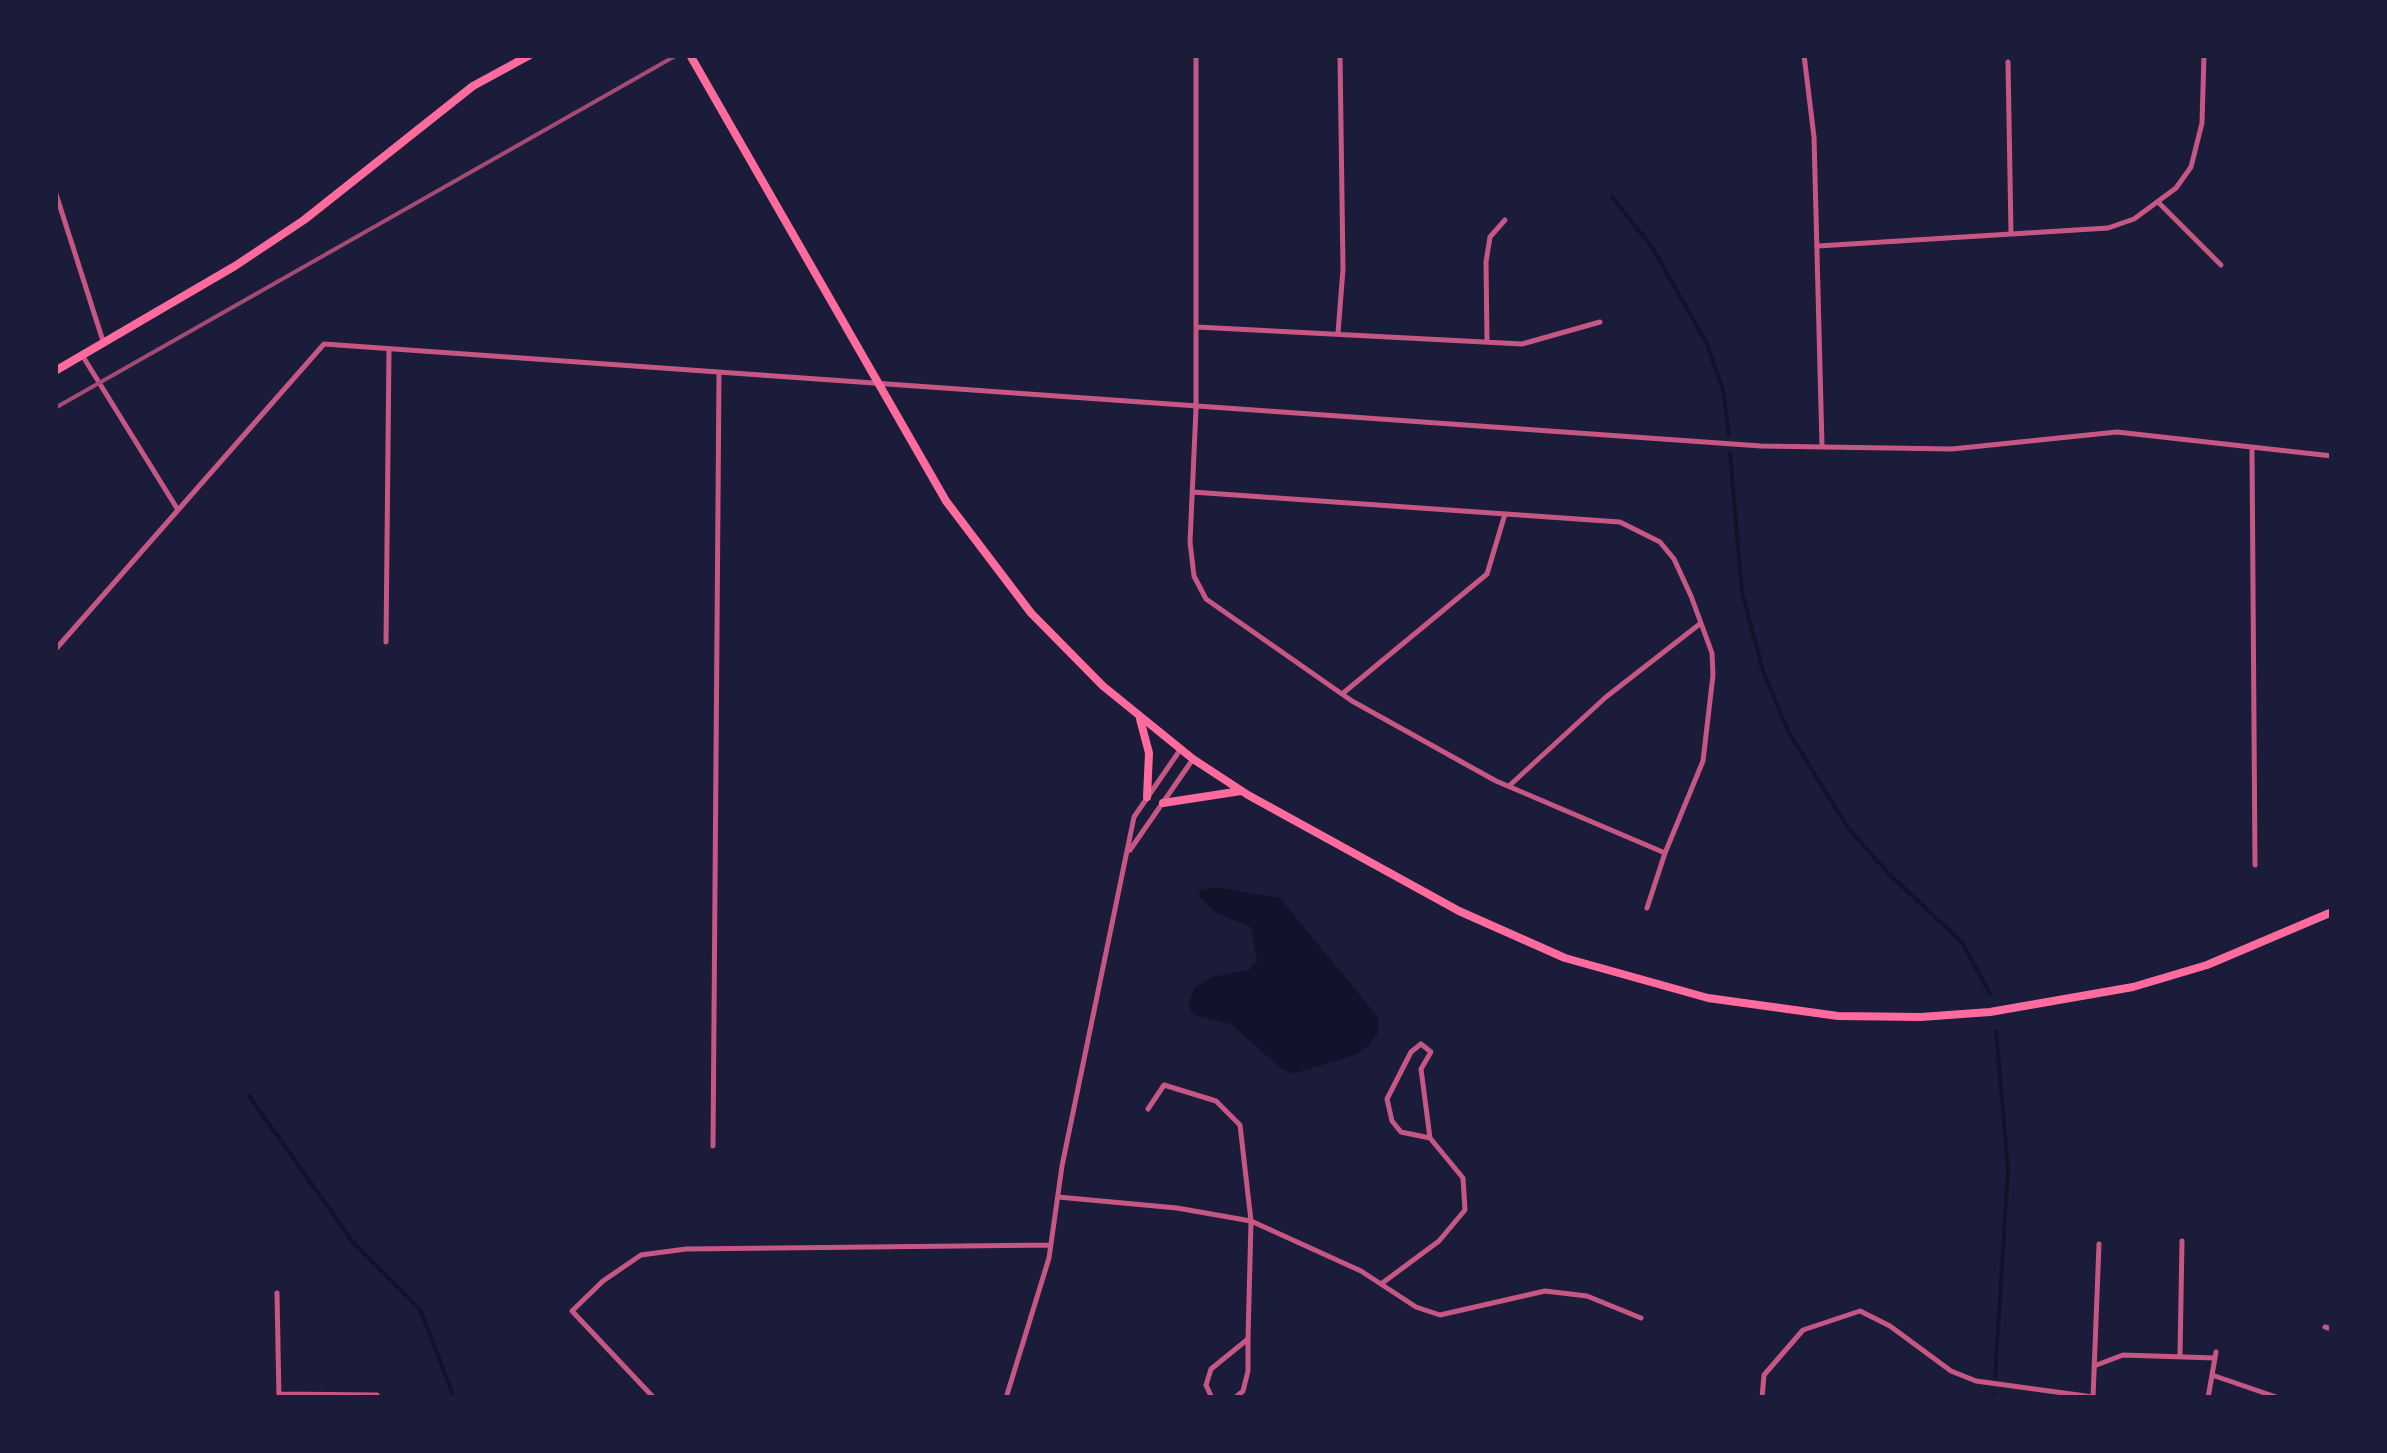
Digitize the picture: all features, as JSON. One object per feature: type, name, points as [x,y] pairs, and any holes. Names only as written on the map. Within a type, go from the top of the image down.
[{"type":"main road","points":[[55,371],[235,266],[304,220],[473,86],[530,55]]},
{"type":"main road","points":[[690,55],[946,502],[998,572],[1065,650],[1140,719],[1241,791],[1519,939],[1643,983],[1773,1009],[1921,1017],[2068,1001],[2207,966],[2332,912]]},
{"type":"main road","points":[[1140,719],[1149,753],[1147,797]]},
{"type":"main road","points":[[1163,803],[1241,791]]},
{"type":"street","points":[[1196,55],[1197,326],[1190,557],[1206,599],[1342,694],[1509,786],[1664,853]]},
{"type":"street","points":[[1338,333],[1343,269],[1340,55]]},
{"type":"street","points":[[1804,55],[1814,137],[1822,448]]},
{"type":"street","points":[[1818,246],[2108,228],[2159,203],[2176,188],[2196,155],[2202,123],[2204,55]]},
{"type":"street","points":[[2008,62],[2011,234]]},
{"type":"street","points":[[55,191],[103,341]]},
{"type":"street","points":[[2159,203],[2221,265]]},
{"type":"street","points":[[1488,342],[1486,262],[1490,237],[1505,220]]},
{"type":"street","points":[[1197,326],[1522,344],[1600,322]]},
{"type":"street","points":[[55,650],[324,344],[1196,408],[1822,448],[1952,449],[2117,432],[2332,456]]},
{"type":"street","points":[[386,642],[389,349]]},
{"type":"street","points":[[82,355],[178,511]]},
{"type":"street","points":[[713,1146],[720,374]]},
{"type":"street","points":[[2252,449],[2254,865]]},
{"type":"street","points":[[1192,492],[1620,522],[1644,530],[1674,559],[1712,653],[1713,675],[1702,761],[1664,853],[1648,908]]},
{"type":"street","points":[[1342,694],[1487,574],[1506,514]]},
{"type":"street","points":[[1509,786],[1606,697],[1701,623]]},
{"type":"street","points":[[1006,1398],[1050,1245],[1134,817],[1180,750]]},
{"type":"street","points":[[1125,857],[1193,759]]},
{"type":"street","points":[[1380,1284],[1439,1242],[1465,1210],[1463,1178],[1430,1138],[1421,1069],[1431,1052],[1420,1044],[1411,1052],[1387,1099],[1392,1121],[1401,1132],[1430,1138]]},
{"type":"street","points":[[1148,1108],[1164,1085],[1216,1100],[1240,1125],[1251,1221],[1248,1372],[1243,1392],[1235,1398]]},
{"type":"street","points":[[1058,1197],[1251,1221],[1440,1316],[1545,1291],[1587,1296],[1641,1318]]},
{"type":"street","points":[[2180,1355],[2182,1240]]},
{"type":"street","points":[[1762,1398],[1764,1375],[1803,1330],[1860,1311],[1890,1326],[1951,1371],[1976,1382],[2093,1397],[2099,1244]]},
{"type":"street","points":[[654,1398],[572,1311],[604,1281],[641,1255],[686,1249],[1050,1245]]},
{"type":"street","points":[[277,1292],[280,1396],[377,1395]]},
{"type":"street","points":[[1212,1398],[1206,1385],[1212,1369],[1248,1338]]},
{"type":"street","points":[[2094,1366],[2123,1355],[2215,1355],[2208,1398]]},
{"type":"street","points":[[2212,1375],[2279,1398]]},
{"type":"shaded area","points":[[1215,887],[1280,898],[1378,1017],[1378,1033],[1368,1046],[1355,1055],[1293,1074],[1279,1067],[1231,1024],[1194,1015],[1188,1005],[1195,987],[1212,977],[1249,970],[1257,961],[1251,927],[1216,913],[1199,896],[1200,891]]},
{"type":"waterway","points":[[1612,197],[1652,247],[1707,344],[1723,390],[1729,435]]},
{"type":"waterway","points":[[1730,453],[1742,592],[1763,671],[1788,731],[1848,828],[1891,876],[1962,942],[1990,994]]},
{"type":"waterway","points":[[1995,1377],[2008,1169],[1996,1031]]},
{"type":"waterway","points":[[249,1096],[353,1242],[421,1311],[454,1398]]},
{"type":"railway","points":[[55,408],[677,55]]}]
